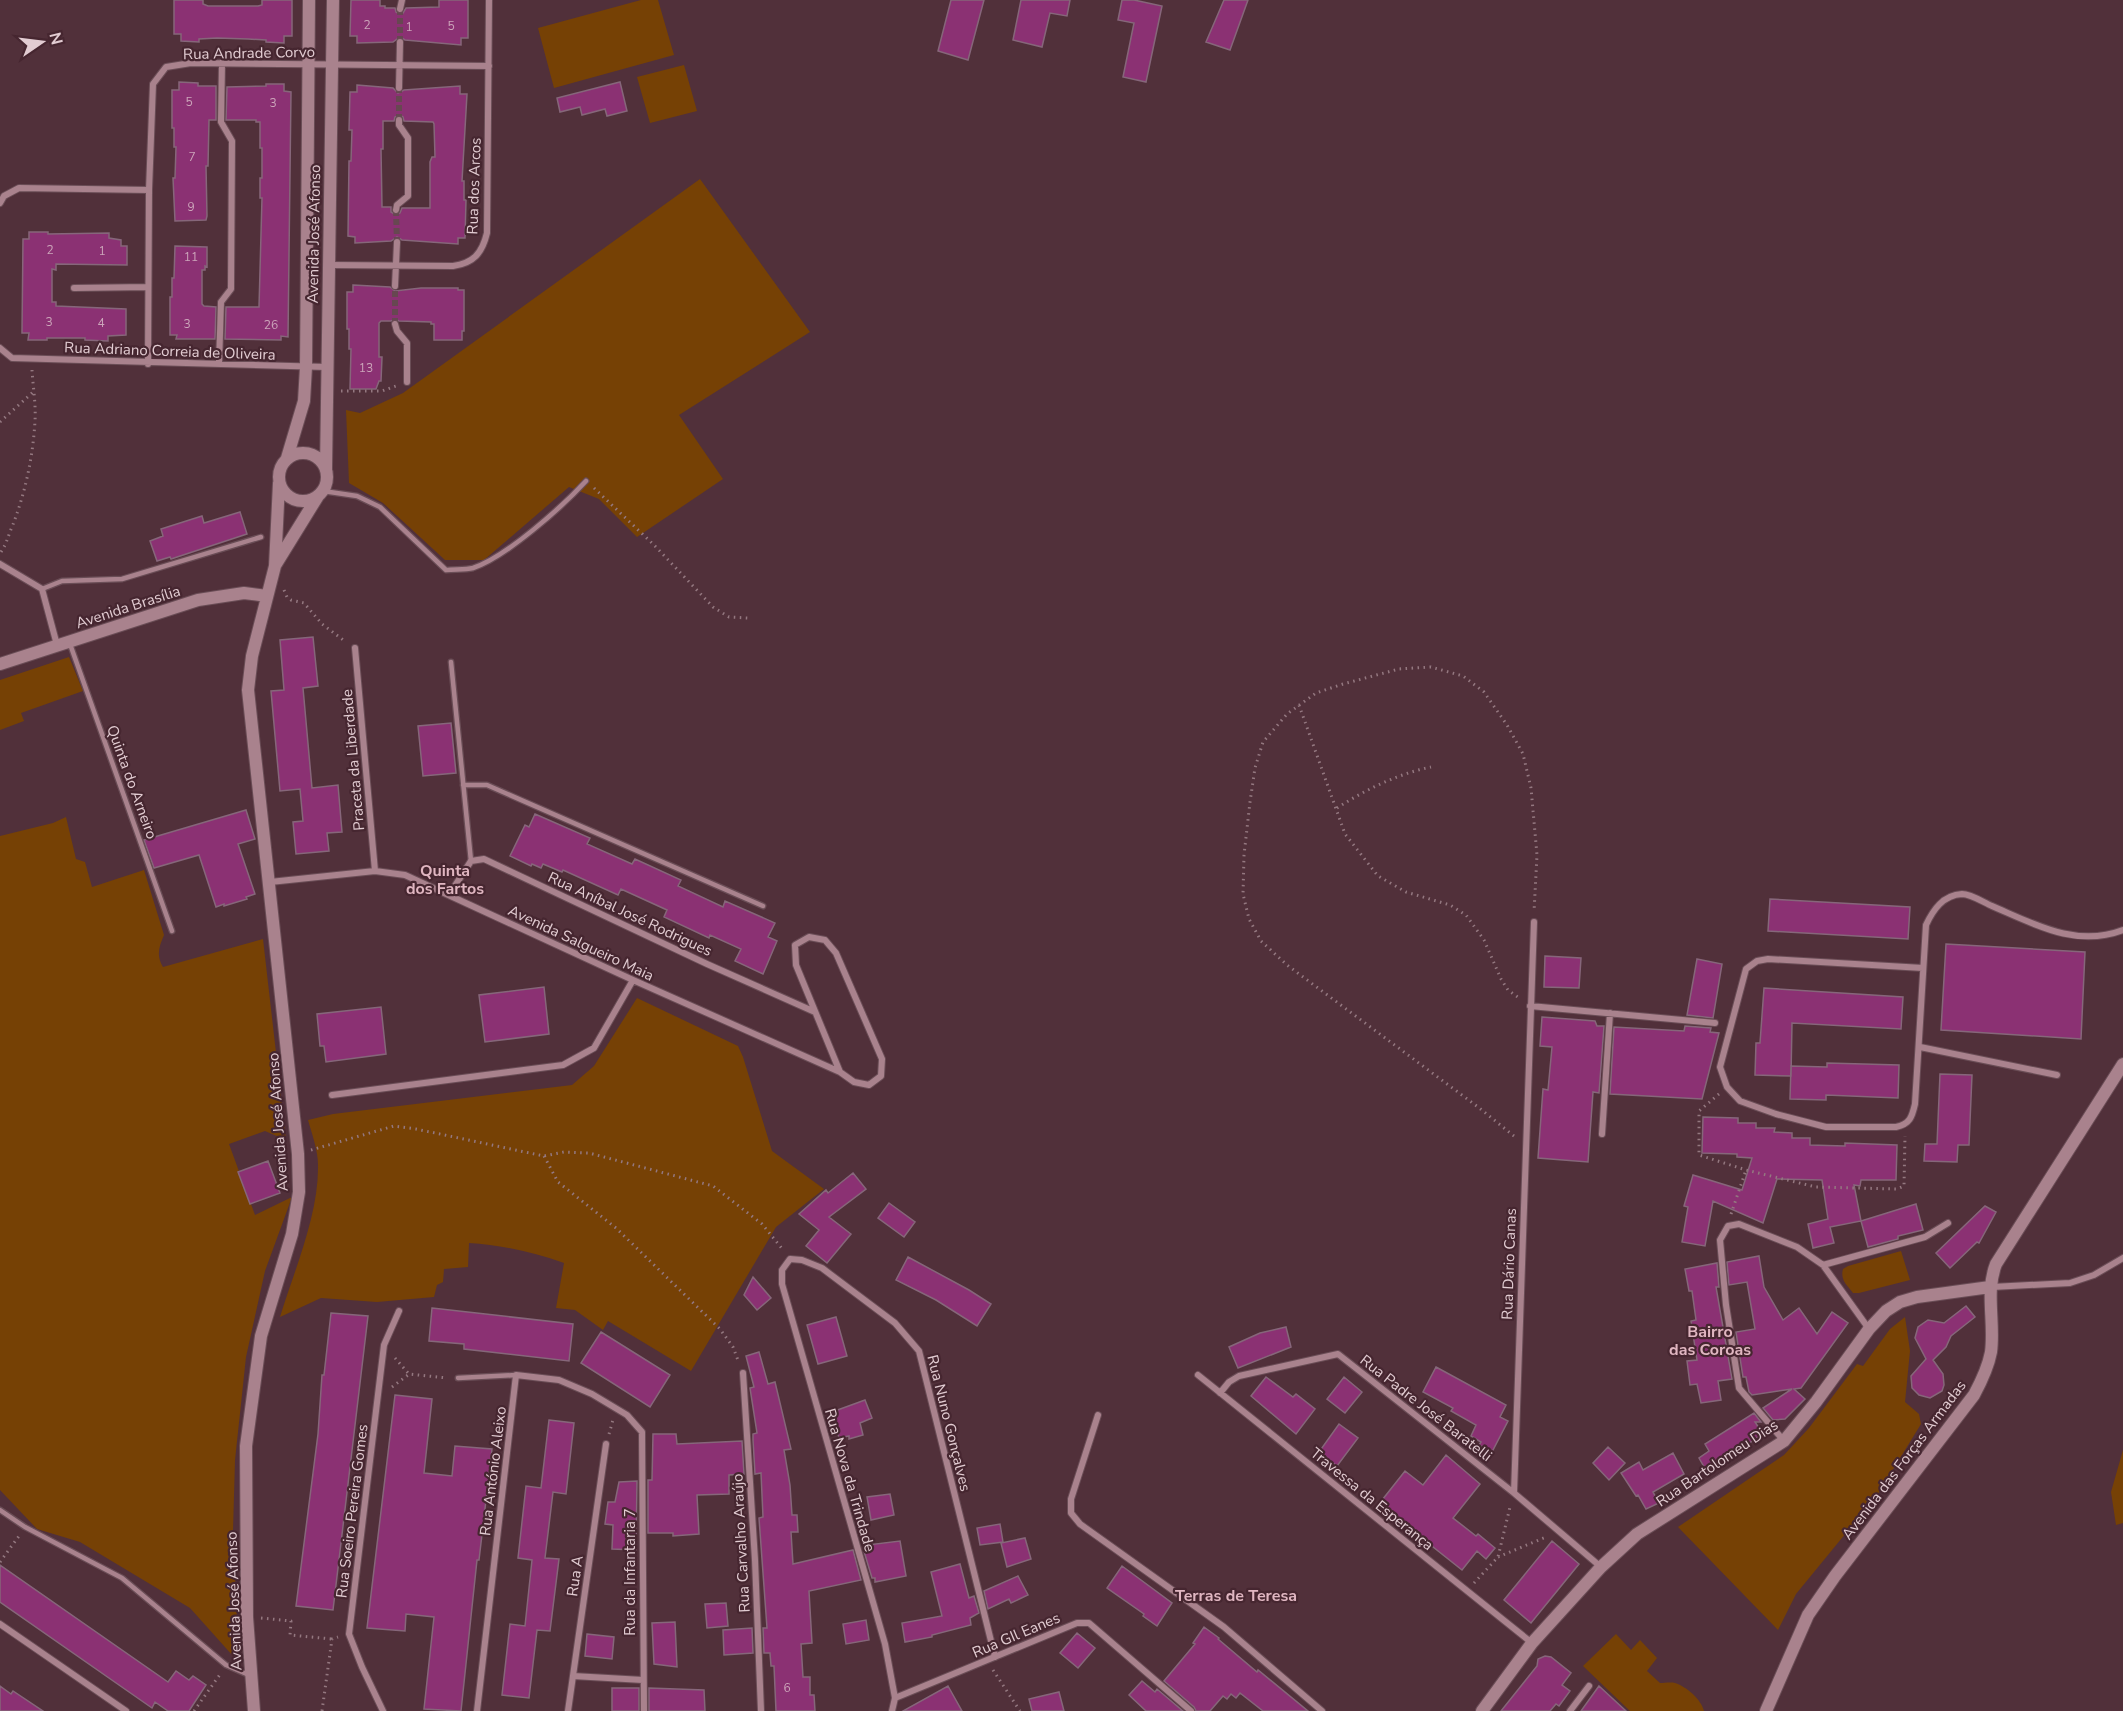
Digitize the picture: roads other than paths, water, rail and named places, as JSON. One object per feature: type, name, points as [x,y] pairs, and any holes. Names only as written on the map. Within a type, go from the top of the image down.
[{"type":"street","name":"Avenida José Afonso","points":[[287,458],[304,401],[306,367],[309,0]]},
{"type":"street","name":"Avenida José Afonso","points":[[326,469],[333,0]]},
{"type":"street","points":[[400,9],[402,0]]},
{"type":"street","name":"Rua dos Arcos","points":[[329,265],[453,266],[466,264],[479,254],[487,233],[489,0]]},
{"type":"street","points":[[399,42],[399,88]]},
{"type":"street","name":"Rua Andrade Corvo","points":[[148,363],[149,190],[153,84],[166,67],[190,63],[489,66]]},
{"type":"street","points":[[219,364],[221,302],[231,289],[232,141],[221,122],[222,63]]},
{"type":"street","points":[[396,210],[397,205],[408,196],[408,138],[399,125],[399,120]]},
{"type":"street","points":[[0,202],[4,196],[19,188],[149,190]]},
{"type":"street","points":[[395,286],[396,242]]},
{"type":"street","points":[[74,288],[148,287]]},
{"type":"street","points":[[395,324],[407,344],[407,382]]},
{"type":"street","name":"Rua Adriano Correia de Oliveira","points":[[0,348],[12,358],[327,367]]},
{"type":"street","points":[[302,452],[309,453],[322,462],[326,469],[327,477],[321,493],[311,500],[295,500],[282,491],[279,483],[280,469],[287,458],[302,452]]},
{"type":"street","name":"Avenida José Afonso","points":[[254,1711],[247,1617],[246,1446],[261,1336],[292,1234],[299,1192],[298,1154],[248,690],[252,656],[275,566],[279,483]]},
{"type":"street","name":"Avenida José Afonso","points":[[275,566],[321,493]]},
{"type":"street","points":[[0,564],[42,589],[63,643]]},
{"type":"street","name":"Avenida Brasília","points":[[0,664],[198,600],[244,593],[267,596]]},
{"type":"street","name":"Praceta da Liberdade","points":[[355,648],[375,871]]},
{"type":"street","name":"Rua Aníbal José Rodrigues","points":[[471,861],[484,859],[815,1012]]},
{"type":"street","points":[[449,895],[471,861]]},
{"type":"street","name":"Avenida Salgueiro Maia","points":[[270,882],[375,871],[405,875],[840,1072],[854,1082],[869,1085],[881,1076],[882,1059],[836,953],[825,939],[809,937],[795,945],[796,965],[840,1072]]},
{"type":"street","points":[[1923,968],[1768,959],[1757,961],[1746,969],[1720,1067],[1727,1087],[1740,1101],[1776,1114],[1826,1127],[1906,1125],[1911,1118],[1915,1104],[1926,926],[1934,908],[1948,898],[1963,894],[2070,937],[2113,934],[2123,930]]},
{"type":"street","name":"Rua Dário Canas","points":[[1514,1493],[1534,922]]},
{"type":"street","points":[[332,1095],[563,1065],[594,1048],[633,980]]},
{"type":"street","points":[[1530,1006],[1715,1023]]},
{"type":"street","points":[[1602,1134],[1610,1013]]},
{"type":"street","points":[[1920,1047],[2057,1075]]},
{"type":"street","name":"Avenida das Forças Armadas","points":[[1766,1711],[1808,1615],[1835,1576],[1974,1395],[1991,1352],[1990,1287],[1993,1272],[2001,1255],[2123,1064]]},
{"type":"street","points":[[1823,1265],[1925,1237],[1948,1223]]},
{"type":"street","points":[[1784,1441],[1739,1388],[1726,1305],[1720,1240],[1728,1226],[1739,1224],[1797,1247],[1823,1265],[1869,1329]]},
{"type":"street","points":[[1990,1287],[2070,1283],[2094,1275],[2123,1258]]},
{"type":"street","name":"Rua Nuno Gonçalves","points":[[790,1259],[802,1260],[822,1268],[896,1323],[919,1352],[995,1657]]},
{"type":"street","name":"Rua Nova da Trindade","points":[[790,1259],[783,1270],[782,1284],[885,1644],[895,1698],[892,1711]]},
{"type":"street","name":"Rua Bartolomeu Dias","points":[[1482,1711],[1532,1643],[1601,1567],[1637,1534],[1784,1441],[1816,1402],[1869,1329],[1886,1311],[1899,1302],[1917,1297],[1990,1287]]},
{"type":"street","name":"Rua Soeiro Pereira Gomes","points":[[383,1711],[349,1634],[384,1345],[399,1311]]},
{"type":"street","name":"Rua Padre José Baratelli","points":[[1220,1393],[1229,1382],[1239,1376],[1338,1354],[1514,1493]]},
{"type":"street","name":"Rua Carvalho Araújo","points":[[743,1373],[755,1560],[761,1711]]},
{"type":"street","name":"Travessa da Esperança","points":[[1197,1375],[1532,1643]]},
{"type":"street","name":"Rua da Infantaria 7","points":[[516,1376],[559,1380],[592,1394],[627,1415],[642,1432],[644,1711]]},
{"type":"street","name":"Rua António Aleixo","points":[[477,1711],[516,1376]]},
{"type":"street","points":[[1098,1415],[1071,1499],[1071,1513],[1080,1524],[1224,1627],[1322,1711]]},
{"type":"street","name":"Rua A","points":[[568,1711],[606,1444]]},
{"type":"street","points":[[1514,1493],[1601,1567]]},
{"type":"street","name":"Rua GIl Eanes","points":[[895,1698],[1077,1623],[1089,1623],[1191,1711]]},
{"type":"street","points":[[0,1624],[126,1711]]},
{"type":"street","points":[[573,1676],[643,1680]]},
{"type":"street","points":[[1570,1711],[1589,1686]]},
{"type":"lane","points":[[321,493],[357,496],[380,507],[446,570],[454,570],[471,569],[494,559],[568,501],[586,481]]},
{"type":"lane","points":[[42,589],[62,581],[122,579],[261,537]]},
{"type":"lane","name":"Quinta do Arneiro","points":[[63,643],[172,931]]},
{"type":"lane","points":[[451,662],[471,861]]},
{"type":"lane","points":[[464,785],[487,785],[763,906]]},
{"type":"lane","points":[[458,1378],[516,1376]]},
{"type":"lane","points":[[0,1510],[25,1527],[122,1578],[226,1665],[251,1676]]},
{"type":"tunnel","points":[[400,9],[400,42]]},
{"type":"tunnel","points":[[399,88],[399,120]]},
{"type":"tunnel","points":[[396,210],[397,242]]},
{"type":"tunnel","points":[[395,286],[395,324]]},
{"type":"district","name":"Quinta dos Fartos","points":[[445,880]]},
{"type":"district","name":"Bairro das Coroas","points":[[1710,1341]]},
{"type":"district","name":"Terras de Teresa","points":[[1236,1596]]}]
